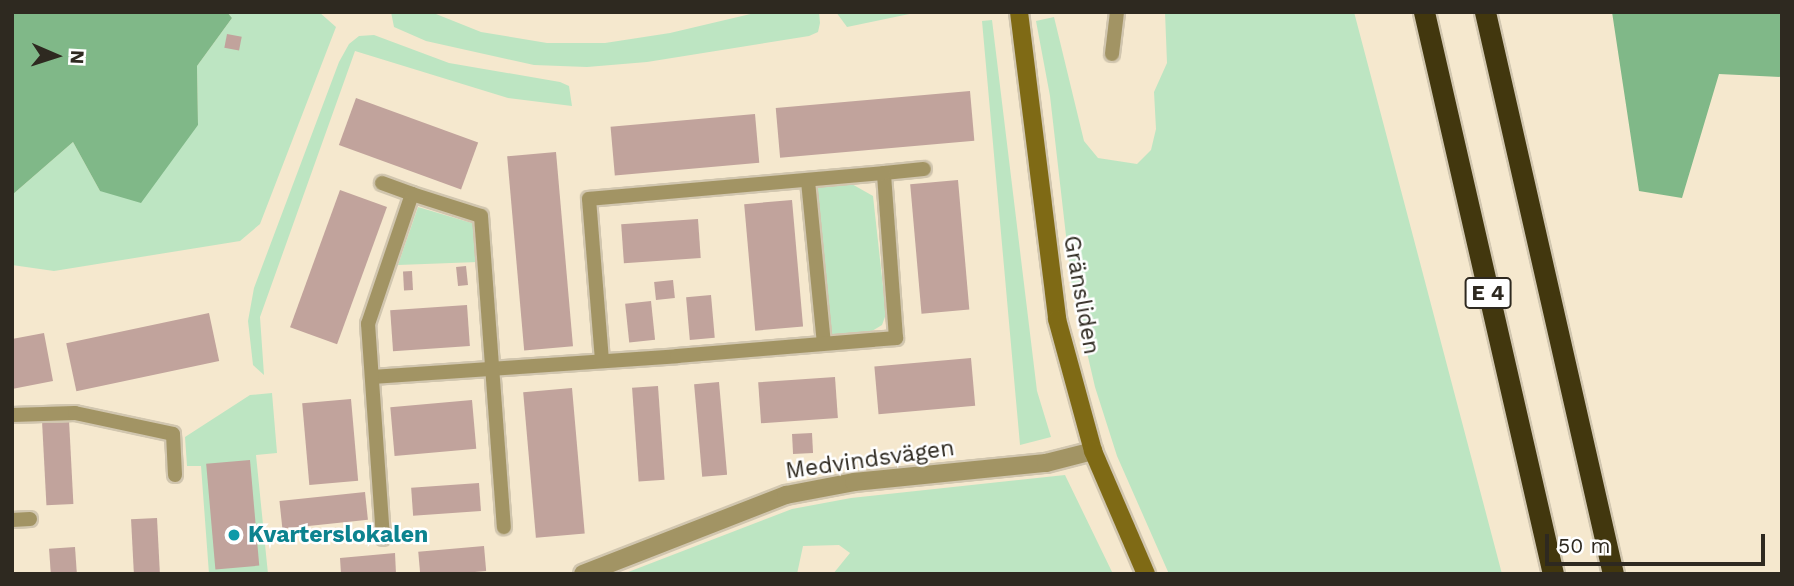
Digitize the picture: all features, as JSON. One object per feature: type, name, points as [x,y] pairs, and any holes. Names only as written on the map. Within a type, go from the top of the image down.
[{"type":"highway","name":"E 4","points":[[1424,12],[1553,574]]},
{"type":"highway","name":"E 4","points":[[1485,12],[1613,574]]},
{"type":"street","name":"Gränsliden","points":[[1019,12],[1057,319],[1093,451],[1146,574]]},
{"type":"street","name":"Medvindsvägen","points":[[583,574],[786,495],[854,482],[1046,463],[1093,451]]},
{"type":"lane","points":[[1112,54],[1117,12]]},
{"type":"lane","points":[[602,360],[589,199],[924,169]]},
{"type":"lane","points":[[372,377],[896,338],[884,173]]},
{"type":"lane","points":[[808,181],[824,344]]},
{"type":"lane","points":[[382,183],[481,216],[503,527]]},
{"type":"lane","points":[[383,538],[368,324],[412,194]]},
{"type":"lane","points":[[12,415],[75,413],[173,434],[175,475]]},
{"type":"lane","points":[[12,520],[30,519]]},
{"type":"green space","points":[[12,12],[227,12],[232,18],[197,66],[198,125],[141,203],[100,191],[73,142],[12,195]]},
{"type":"green space","points":[[227,12],[319,12],[336,27],[260,224],[240,241],[54,271],[12,265],[12,195],[73,142],[100,191],[198,125],[197,66],[232,18]]},
{"type":"green space","points":[[391,12],[431,12],[481,32],[547,43],[605,43],[670,33],[759,12],[819,12],[820,23],[818,32],[809,36],[647,62],[587,67],[534,65],[426,41],[394,27]]},
{"type":"green space","points":[[836,12],[919,12],[847,27]]},
{"type":"green space","points":[[1165,12],[1354,12],[1502,574],[1169,574],[1117,456],[1095,387],[1072,288],[1050,96],[1036,21],[1054,17],[1084,141],[1098,158],[1137,164],[1151,150],[1156,129],[1154,92],[1167,63]]},
{"type":"green space","points":[[1612,12],[1782,12],[1782,77],[1719,74],[1682,198],[1639,191]]},
{"type":"green space","points":[[992,20],[1037,391],[1051,437],[1020,445],[982,21]]},
{"type":"green space","points":[[374,35],[449,63],[560,82],[569,86],[572,106],[508,98],[355,51],[260,317],[264,375],[253,365],[248,321],[254,288],[339,62],[349,44],[359,36]]},
{"type":"green space","points":[[850,183],[873,196],[886,314],[882,325],[872,331],[828,336],[814,187]]},
{"type":"green space","points":[[418,207],[475,224],[478,262],[398,265]]},
{"type":"green space","points":[[272,393],[277,453],[256,455],[268,574],[209,574],[201,466],[187,466],[185,437],[250,395]]},
{"type":"green space","points":[[1065,475],[1113,574],[833,574],[850,553],[839,545],[803,546],[797,574],[623,574],[792,509],[851,498]]},
{"type":"building","points":[[227,34],[242,37],[239,51],[224,48]]},
{"type":"building","points":[[970,91],[974,141],[780,158],[776,108]]},
{"type":"building","points":[[356,98],[478,142],[461,189],[339,145]]},
{"type":"building","points":[[755,114],[759,163],[615,175],[611,127]]},
{"type":"building","points":[[556,152],[573,346],[524,351],[507,156]]},
{"type":"building","points":[[958,180],[969,310],[922,314],[910,184]]},
{"type":"building","points":[[340,190],[387,207],[337,344],[290,327]]},
{"type":"building","points":[[792,200],[803,327],[755,331],[744,204]]},
{"type":"building","points":[[698,219],[701,258],[624,263],[621,224]]},
{"type":"building","points":[[466,266],[468,285],[458,286],[456,267]]},
{"type":"building","points":[[403,271],[412,271],[413,290],[404,290]]},
{"type":"building","points":[[673,280],[675,298],[656,300],[654,282]]},
{"type":"building","points":[[711,295],[715,338],[690,340],[686,297]]},
{"type":"building","points":[[651,301],[655,340],[629,343],[625,304]]},
{"type":"building","points":[[467,305],[470,346],[393,351],[390,310]]},
{"type":"building","points":[[209,313],[219,361],[76,391],[66,343]]},
{"type":"building","points":[[44,333],[53,381],[12,389],[12,339]]},
{"type":"building","points":[[971,358],[975,406],[879,414],[874,366]]},
{"type":"building","points":[[835,377],[838,418],[761,423],[758,382]]},
{"type":"building","points":[[719,382],[727,475],[702,477],[694,384]]},
{"type":"building","points":[[658,386],[665,480],[639,482],[632,388]]},
{"type":"building","points":[[572,388],[585,533],[536,538],[523,392]]},
{"type":"building","points":[[351,399],[358,481],[309,485],[302,403]]},
{"type":"building","points":[[472,400],[476,449],[395,456],[390,407]]},
{"type":"building","points":[[69,420],[73,504],[46,505],[42,421]]},
{"type":"building","points":[[812,433],[813,453],[793,454],[792,434]]},
{"type":"building","name":"Kvarterslokalen","points":[[250,460],[259,566],[215,569],[206,464]]},
{"type":"building","points":[[479,483],[481,511],[413,516],[411,488]]},
{"type":"building","points":[[365,492],[368,520],[282,529],[279,501]]},
{"type":"building","points":[[157,518],[160,574],[134,574],[131,519]]},
{"type":"building","points":[[484,546],[486,571],[420,574],[418,552]]},
{"type":"building","points":[[75,547],[77,574],[51,574],[49,549]]},
{"type":"building","points":[[395,553],[396,574],[341,574],[340,558]]},
{"type":"place","name":"Kvarterslokalen","points":[[234,535]]}]
